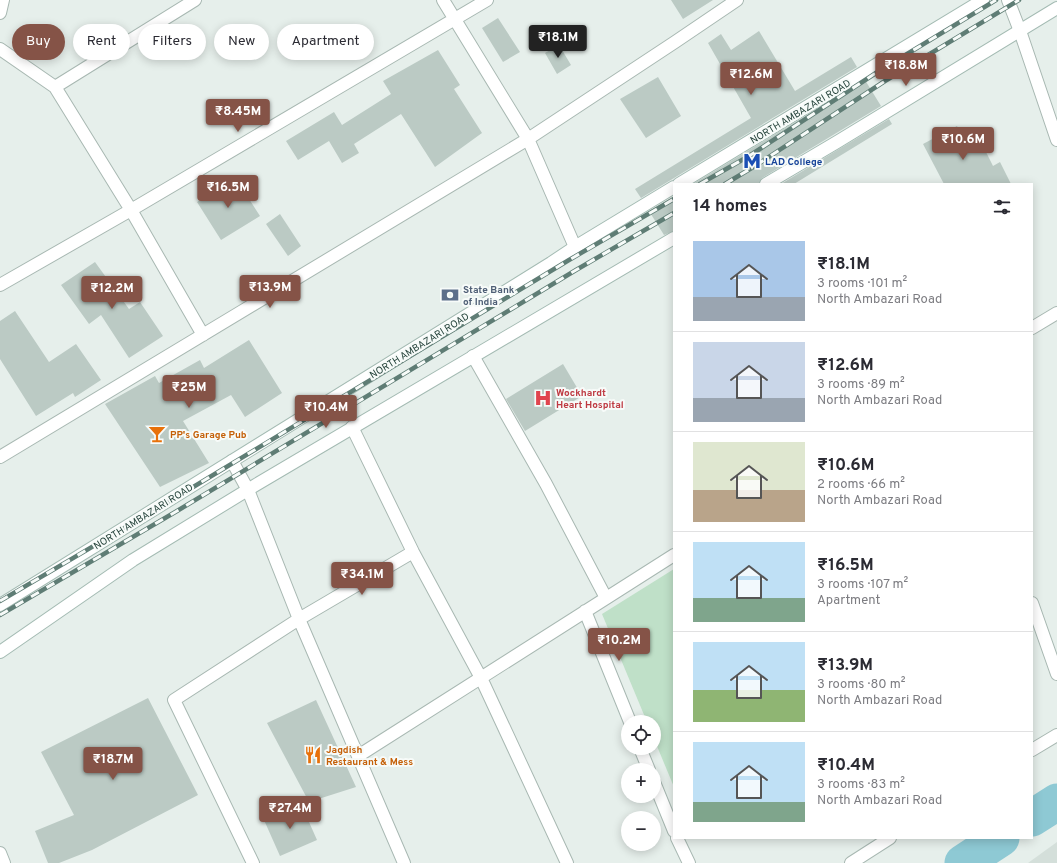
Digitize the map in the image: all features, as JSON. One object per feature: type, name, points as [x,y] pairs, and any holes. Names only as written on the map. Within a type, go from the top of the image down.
[{"type":"street","points":[[0,13],[3,0]]},
{"type":"street","points":[[55,87],[195,0]]},
{"type":"street","points":[[443,0],[528,139],[575,246]]},
{"type":"street","points":[[0,286],[487,0]]},
{"type":"street","points":[[0,457],[528,139],[737,0]]},
{"type":"street","name":"NORTH AMBAZARI ROAD","points":[[681,183],[983,0]]},
{"type":"street","points":[[1008,0],[1057,140]]},
{"type":"street","points":[[768,183],[1057,8]]},
{"type":"street","points":[[0,49],[55,87],[131,210],[203,335]]},
{"type":"street","name":"NORTH AMBAZARI ROAD","points":[[0,605],[551,263],[575,246],[673,188]]},
{"type":"street","points":[[0,652],[133,560],[352,427],[673,239]]},
{"type":"street","points":[[1033,327],[1057,313]]},
{"type":"street","points":[[473,356],[546,484],[606,598]]},
{"type":"street","points":[[352,427],[413,552],[481,678],[567,863]]},
{"type":"street","points":[[232,461],[248,490],[299,619],[404,863]]},
{"type":"street","points":[[253,863],[174,700],[299,619],[413,552]]},
{"type":"street","points":[[358,756],[673,556]]},
{"type":"street","points":[[1033,606],[1057,674]]},
{"type":"street","points":[[585,611],[627,715]]},
{"type":"street","points":[[1033,749],[1057,735]]},
{"type":"street","points":[[661,799],[673,829]]},
{"type":"street","points":[[677,839],[689,863]]},
{"type":"street","points":[[851,863],[888,839]]},
{"type":"street","points":[[0,853],[4,863]]},
{"type":"shaded area","points":[[1057,842],[1057,863],[1028,863]]},
{"type":"green space","points":[[673,570],[673,785],[661,755],[661,715],[644,715],[602,614]]},
{"type":"building","points":[[671,0],[713,0],[683,19]]},
{"type":"building","points":[[498,18],[520,52],[503,62],[482,28]]},
{"type":"building","points":[[759,31],[795,91],[851,57],[857,67],[641,198],[635,189],[751,118],[708,43],[721,34],[731,50]]},
{"type":"building","points":[[559,45],[571,65],[557,74],[545,53]]},
{"type":"building","points":[[438,50],[460,85],[454,89],[482,133],[435,167],[401,114],[354,144],[359,153],[342,163],[329,141],[298,160],[286,141],[334,112],[342,125],[391,94],[383,81]]},
{"type":"building","points":[[658,77],[681,116],[646,138],[620,99]]},
{"type":"building","points":[[865,80],[881,106],[762,178],[760,183],[695,183]]},
{"type":"building","points":[[889,119],[892,124],[796,183],[783,183]]},
{"type":"building","points":[[957,126],[966,144],[979,138],[993,166],[1000,162],[1010,183],[943,183],[923,144]]},
{"type":"building","points":[[234,176],[260,216],[221,240],[197,202],[220,188],[219,186]]},
{"type":"building","points":[[673,197],[673,231],[664,235],[649,211]]},
{"type":"building","points":[[280,214],[301,246],[288,256],[266,224]]},
{"type":"building","points":[[95,262],[129,309],[140,302],[163,336],[129,358],[101,315],[89,324],[61,285]]},
{"type":"building","points":[[15,311],[49,362],[76,344],[101,380],[75,397],[73,393],[36,416],[0,359],[0,321]]},
{"type":"building","points":[[249,340],[282,393],[245,417],[231,395],[183,421],[209,463],[160,487],[105,404],[155,376],[159,383],[200,360],[204,368]]},
{"type":"building","name":"Wockhardt Heart Hospital","points":[[563,364],[582,396],[525,431],[506,399]]},
{"type":"building","points":[[148,698],[198,795],[92,850],[59,863],[48,863],[35,831],[74,815],[41,752]]},
{"type":"building","name":"Jagdish Restaurant & Mess","points":[[316,700],[356,787],[309,802],[267,723]]},
{"type":"building","points":[[301,804],[317,840],[280,856],[264,820]]},
{"type":"waterway","points":[[1033,817],[1057,802]]},
{"type":"waterway","points":[[963,863],[999,839]]},
{"type":"railway","points":[[702,183],[749,156],[879,71],[996,0]]},
{"type":"railway","points":[[727,183],[885,81],[1019,0]]},
{"type":"railway","points":[[0,601],[170,501],[569,260],[673,200]]},
{"type":"railway","points":[[0,615],[177,511],[576,270],[673,214]]},
{"type":"place","name":"LAD College","points":[[752,161]]},
{"type":"place","name":"State Bank of India","points":[[450,295]]},
{"type":"place","name":"Wockhardt Heart Hospital","points":[[543,398]]},
{"type":"place","name":"PP's Garage Pub","points":[[157,434]]},
{"type":"place","name":"Jagdish Restaurant & Mess","points":[[313,755]]}]
